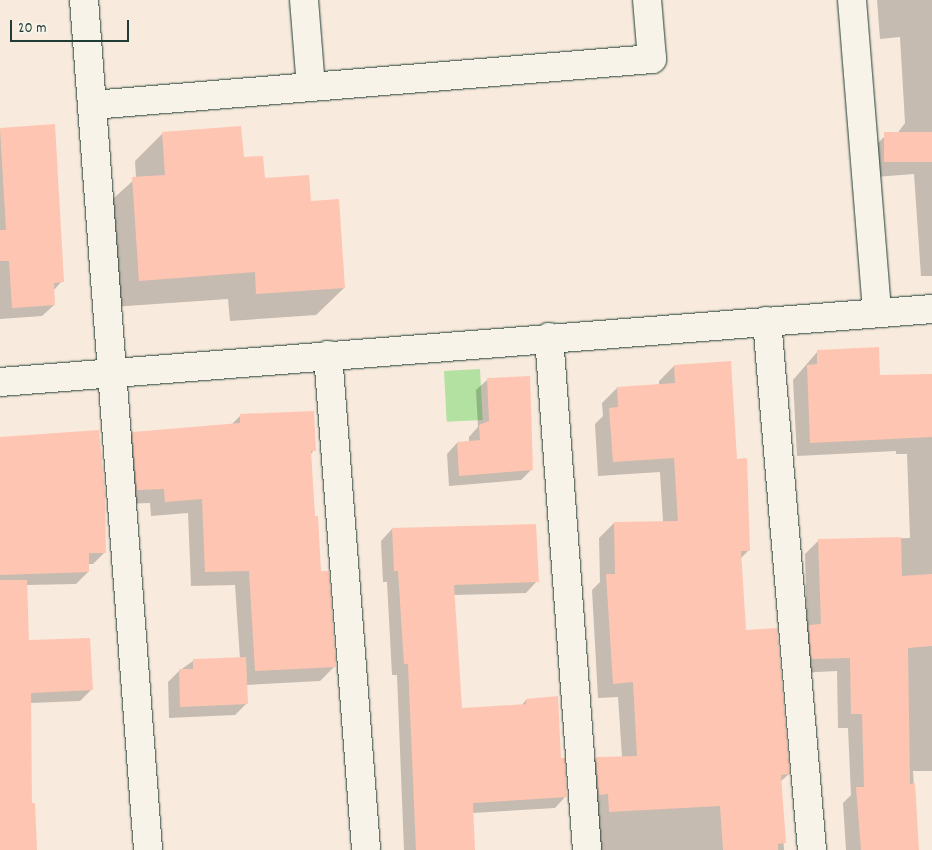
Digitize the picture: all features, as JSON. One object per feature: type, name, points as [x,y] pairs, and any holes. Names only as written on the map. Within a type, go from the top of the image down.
[{"type":"street","points":[[84,0],[110,373],[148,850]]},
{"type":"street","points":[[304,0],[311,87]]},
{"type":"street","points":[[92,105],[652,59],[647,0]]},
{"type":"street","points":[[852,0],[877,313]]},
{"type":"street","points":[[0,382],[932,308]]},
{"type":"street","points":[[767,321],[812,850]]},
{"type":"street","points":[[549,337],[587,850]]},
{"type":"street","points":[[328,355],[366,850]]},
{"type":"green space","points":[[480,369],[483,420],[447,422],[444,371]]},
{"type":"building","points":[[55,124],[64,282],[54,283],[55,305],[12,308],[9,261],[0,261],[0,230],[6,230],[0,128]]},
{"type":"building","points":[[241,126],[244,157],[263,156],[265,178],[309,175],[311,201],[339,199],[345,288],[256,294],[255,272],[139,281],[132,177],[165,175],[162,132]]},
{"type":"building","points":[[884,132],[932,132],[932,162],[884,162]]},
{"type":"building","points":[[879,347],[880,375],[932,374],[932,437],[810,443],[807,365],[817,364],[817,350]]},
{"type":"building","points":[[731,361],[737,459],[747,458],[750,551],[741,551],[746,630],[777,628],[790,774],[781,775],[786,843],[778,844],[778,850],[723,850],[720,806],[609,812],[608,794],[599,795],[596,757],[637,756],[633,682],[613,684],[606,574],[615,574],[614,522],[678,521],[674,458],[613,462],[609,408],[618,407],[617,387],[675,383],[674,365]]},
{"type":"building","points":[[530,376],[533,470],[459,476],[457,442],[480,440],[479,425],[489,421],[487,378]]},
{"type":"building","points":[[314,411],[316,451],[311,451],[315,516],[318,516],[321,571],[329,571],[336,667],[255,671],[249,571],[205,572],[202,499],[165,502],[164,489],[137,490],[132,432],[240,423],[240,414]]},
{"type":"building","points":[[99,430],[105,492],[106,553],[89,553],[89,572],[0,575],[0,437]]},
{"type":"building","points":[[536,524],[539,582],[454,585],[462,708],[526,704],[526,699],[558,696],[561,758],[565,758],[567,797],[473,803],[475,850],[416,850],[408,664],[404,664],[398,571],[394,571],[392,528]]},
{"type":"building","points":[[901,537],[902,576],[932,574],[932,646],[908,648],[910,784],[915,783],[919,850],[861,850],[856,787],[864,787],[862,714],[851,714],[850,658],[811,659],[809,625],[821,624],[818,539]]},
{"type":"building","points":[[0,580],[27,580],[29,640],[90,638],[93,690],[31,693],[32,803],[35,803],[37,850],[0,850]]},
{"type":"building","points":[[246,657],[248,704],[180,707],[179,669],[193,669],[193,659]]}]
